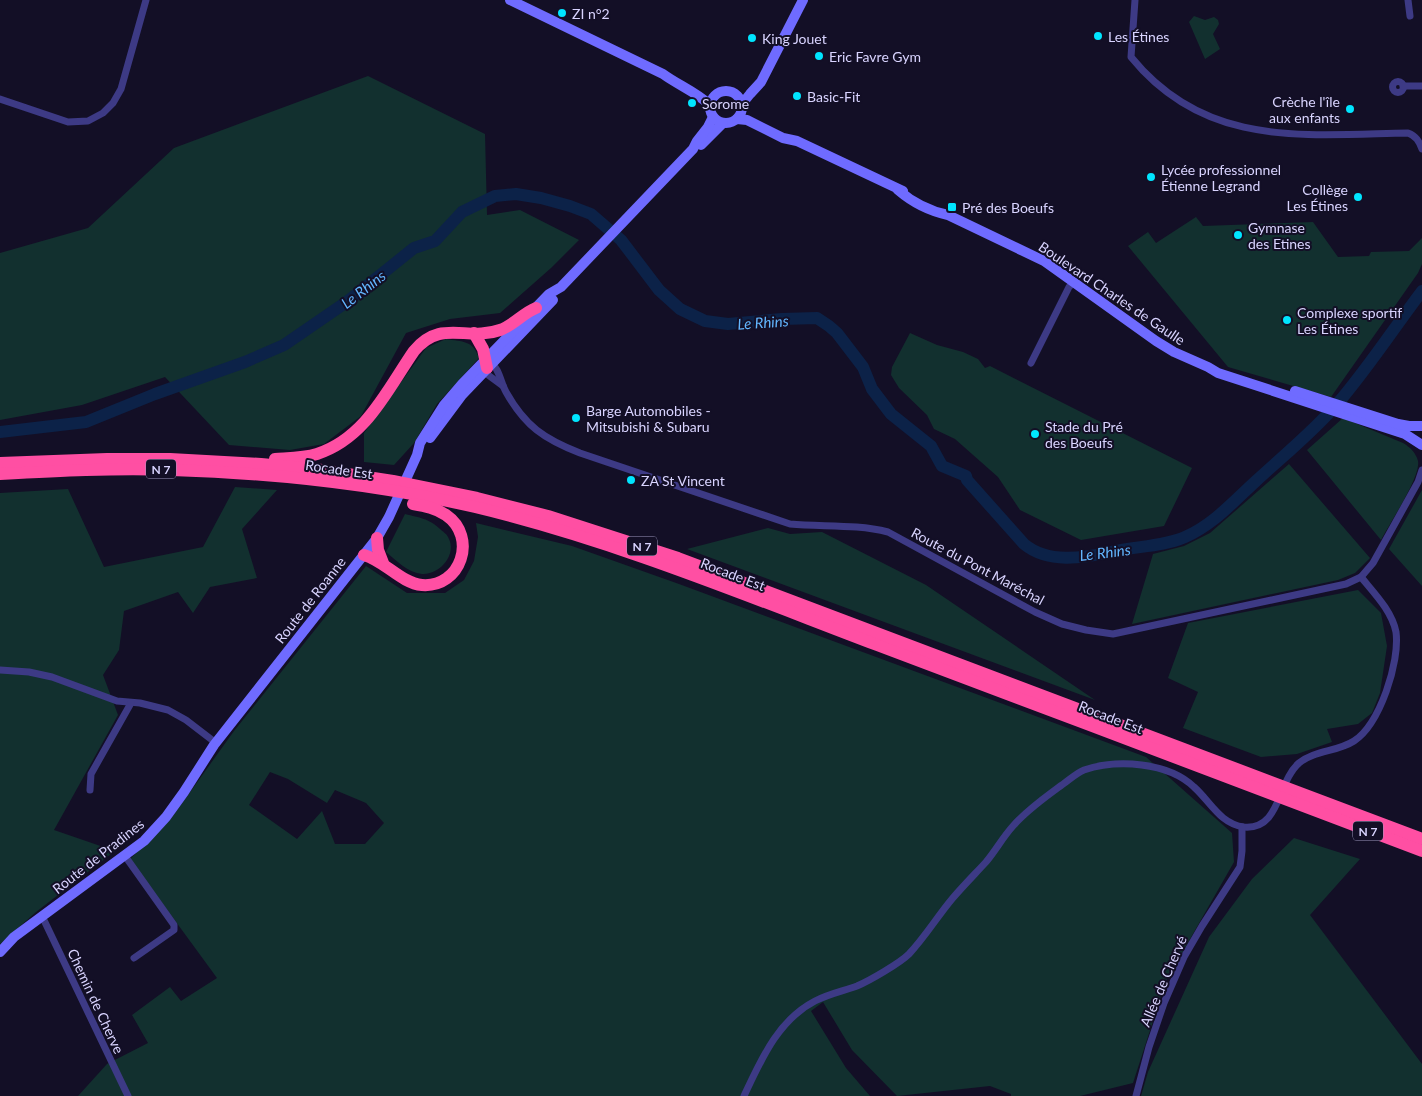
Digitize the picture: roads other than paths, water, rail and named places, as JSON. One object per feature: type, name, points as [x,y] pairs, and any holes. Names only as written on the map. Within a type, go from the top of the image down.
[{"type":"highway","points":[[261,464],[269,460],[315,454],[341,443],[352,435],[367,420],[414,351],[430,336],[442,332],[474,333],[500,330],[516,321],[526,312],[536,308]]},
{"type":"highway","points":[[474,333],[479,339],[486,365]]},
{"type":"highway","name":"Rocade Est","points":[[0,464],[107,459],[261,464],[315,469],[393,481],[477,498],[548,516],[678,558],[1250,780]]},
{"type":"highway","name":"Rocade Est","points":[[0,474],[107,469],[232,472],[322,481],[388,491],[473,507],[544,525],[673,567],[1317,805],[1422,839]]},
{"type":"highway","points":[[322,481],[337,489],[430,508],[447,516],[460,529],[464,546],[460,562],[449,576],[441,582],[423,585],[414,583],[382,563],[364,555]]},
{"type":"highway","points":[[377,538],[382,563]]},
{"type":"highway","name":"Rocade Est","points":[[1317,805],[1422,851]]},
{"type":"street","points":[[0,100],[68,122],[88,120],[104,113],[113,103],[120,90],[146,0]]},
{"type":"street","points":[[510,0],[663,74],[675,83],[700,96],[710,105]]},
{"type":"street","points":[[742,105],[761,82],[803,0]]},
{"type":"street","points":[[1135,0],[1131,57],[1167,93],[1206,116],[1255,131],[1321,135],[1408,133],[1418,140],[1422,148]]},
{"type":"street","points":[[1408,0],[1410,16]]},
{"type":"street","points":[[734,93],[747,88],[767,69]]},
{"type":"street","points":[[663,74],[677,77],[703,90],[717,93],[726,91],[734,93],[739,97],[742,105],[742,111],[737,119],[732,122],[722,123],[713,117],[710,112],[710,105],[717,93]]},
{"type":"street","points":[[1403,86],[1422,86]]},
{"type":"street","name":"Boulevard Charles de Gaulle","points":[[742,105],[752,115],[786,132],[797,141],[898,190],[908,198],[937,213],[948,214],[1044,261],[1174,352],[1218,373],[1356,414],[1405,434],[1422,444]]},
{"type":"street","points":[[693,149],[696,141],[708,127],[713,117]]},
{"type":"street","name":"Boulevard Charles de Gaulle","points":[[737,119],[747,120],[783,138],[797,141]]},
{"type":"street","points":[[486,365],[554,299],[561,287],[693,149],[701,145],[722,123]]},
{"type":"street","points":[[1031,363],[1069,287],[1074,282]]},
{"type":"street","points":[[486,365],[549,294],[561,287]]},
{"type":"street","name":"Route du Pont Maréchal","points":[[486,365],[503,386],[524,418],[555,444],[790,524],[851,526],[888,532],[1035,612],[1062,624],[1086,630],[1113,634],[1346,584],[1361,577]]},
{"type":"street","name":"Route du Pont Maréchal","points":[[486,365],[498,371],[503,386]]},
{"type":"street","name":"Route de Roanne","points":[[216,743],[377,538],[389,517],[417,455],[486,365]]},
{"type":"street","name":"Boulevard Charles de Gaulle","points":[[1356,414],[1409,426],[1422,426]]},
{"type":"street","points":[[1422,437],[1422,444]]},
{"type":"street","points":[[744,1096],[758,1066],[777,1034],[799,1010],[816,1000],[860,984],[906,956],[930,930],[952,898],[987,860],[1012,827],[1034,805],[1083,771],[1119,763],[1156,767],[1186,780],[1194,786],[1223,818],[1232,824],[1242,827],[1254,826],[1265,821],[1276,809],[1287,778],[1298,764],[1315,754],[1340,749],[1357,739],[1378,712],[1387,692],[1395,659],[1396,632],[1387,609],[1361,577],[1373,563],[1420,480],[1422,470]]},
{"type":"street","points":[[0,670],[29,672],[52,677],[117,701],[140,703],[168,710],[186,720],[216,743]]},
{"type":"street","points":[[90,790],[91,774],[131,703]]},
{"type":"street","name":"Route de Pradines","points":[[0,952],[14,937],[144,841],[166,817],[216,743]]},
{"type":"street","name":"Allée de Chervé","points":[[1136,1096],[1164,1003],[1184,957],[1240,867],[1242,827]]},
{"type":"street","points":[[125,856],[174,925],[174,930],[169,935],[134,958]]},
{"type":"street","name":"Chemin de Cherve","points":[[42,916],[128,1096]]},
{"type":"waterway","name":"Le Rhins","points":[[0,432],[86,422],[155,394],[245,362],[284,345],[348,301],[414,248],[435,241],[462,212],[495,196],[516,194],[541,198],[591,214],[621,240],[659,290],[680,309],[705,321],[728,324],[817,318],[837,333],[863,367],[872,389],[891,414],[931,446],[942,466],[966,476],[967,480],[1024,544],[1044,555],[1066,558],[1077,557],[1158,545],[1185,537],[1205,526],[1329,413],[1360,376],[1422,291]]},
{"type":"place","name":"ZI n°2","points":[[562,13]]},
{"type":"place","name":"Les Étines","points":[[1098,36]]},
{"type":"place","name":"King Jouet","points":[[752,38]]},
{"type":"place","name":"Eric Favre Gym","points":[[819,56]]},
{"type":"place","name":"Basic-Fit","points":[[797,96]]},
{"type":"place","name":"Sorome","points":[[692,103]]},
{"type":"place","name":"Crèche l'île aux enfants","points":[[1350,109]]},
{"type":"place","name":"Lycée professionnel Étienne Legrand","points":[[1151,177]]},
{"type":"place","name":"Collège Les Étines","points":[[1358,197]]},
{"type":"place","name":"Pré des Boeufs","points":[[952,207]]},
{"type":"place","name":"Gymnase des Etines","points":[[1238,235]]},
{"type":"place","name":"Complexe sportif Les Étines","points":[[1287,320]]},
{"type":"place","name":"Barge Automobiles - Mitsubishi & Subaru","points":[[576,418]]},
{"type":"place","name":"Stade du Pré des Boeufs","points":[[1035,434]]},
{"type":"place","name":"ZA St Vincent","points":[[631,480]]}]
